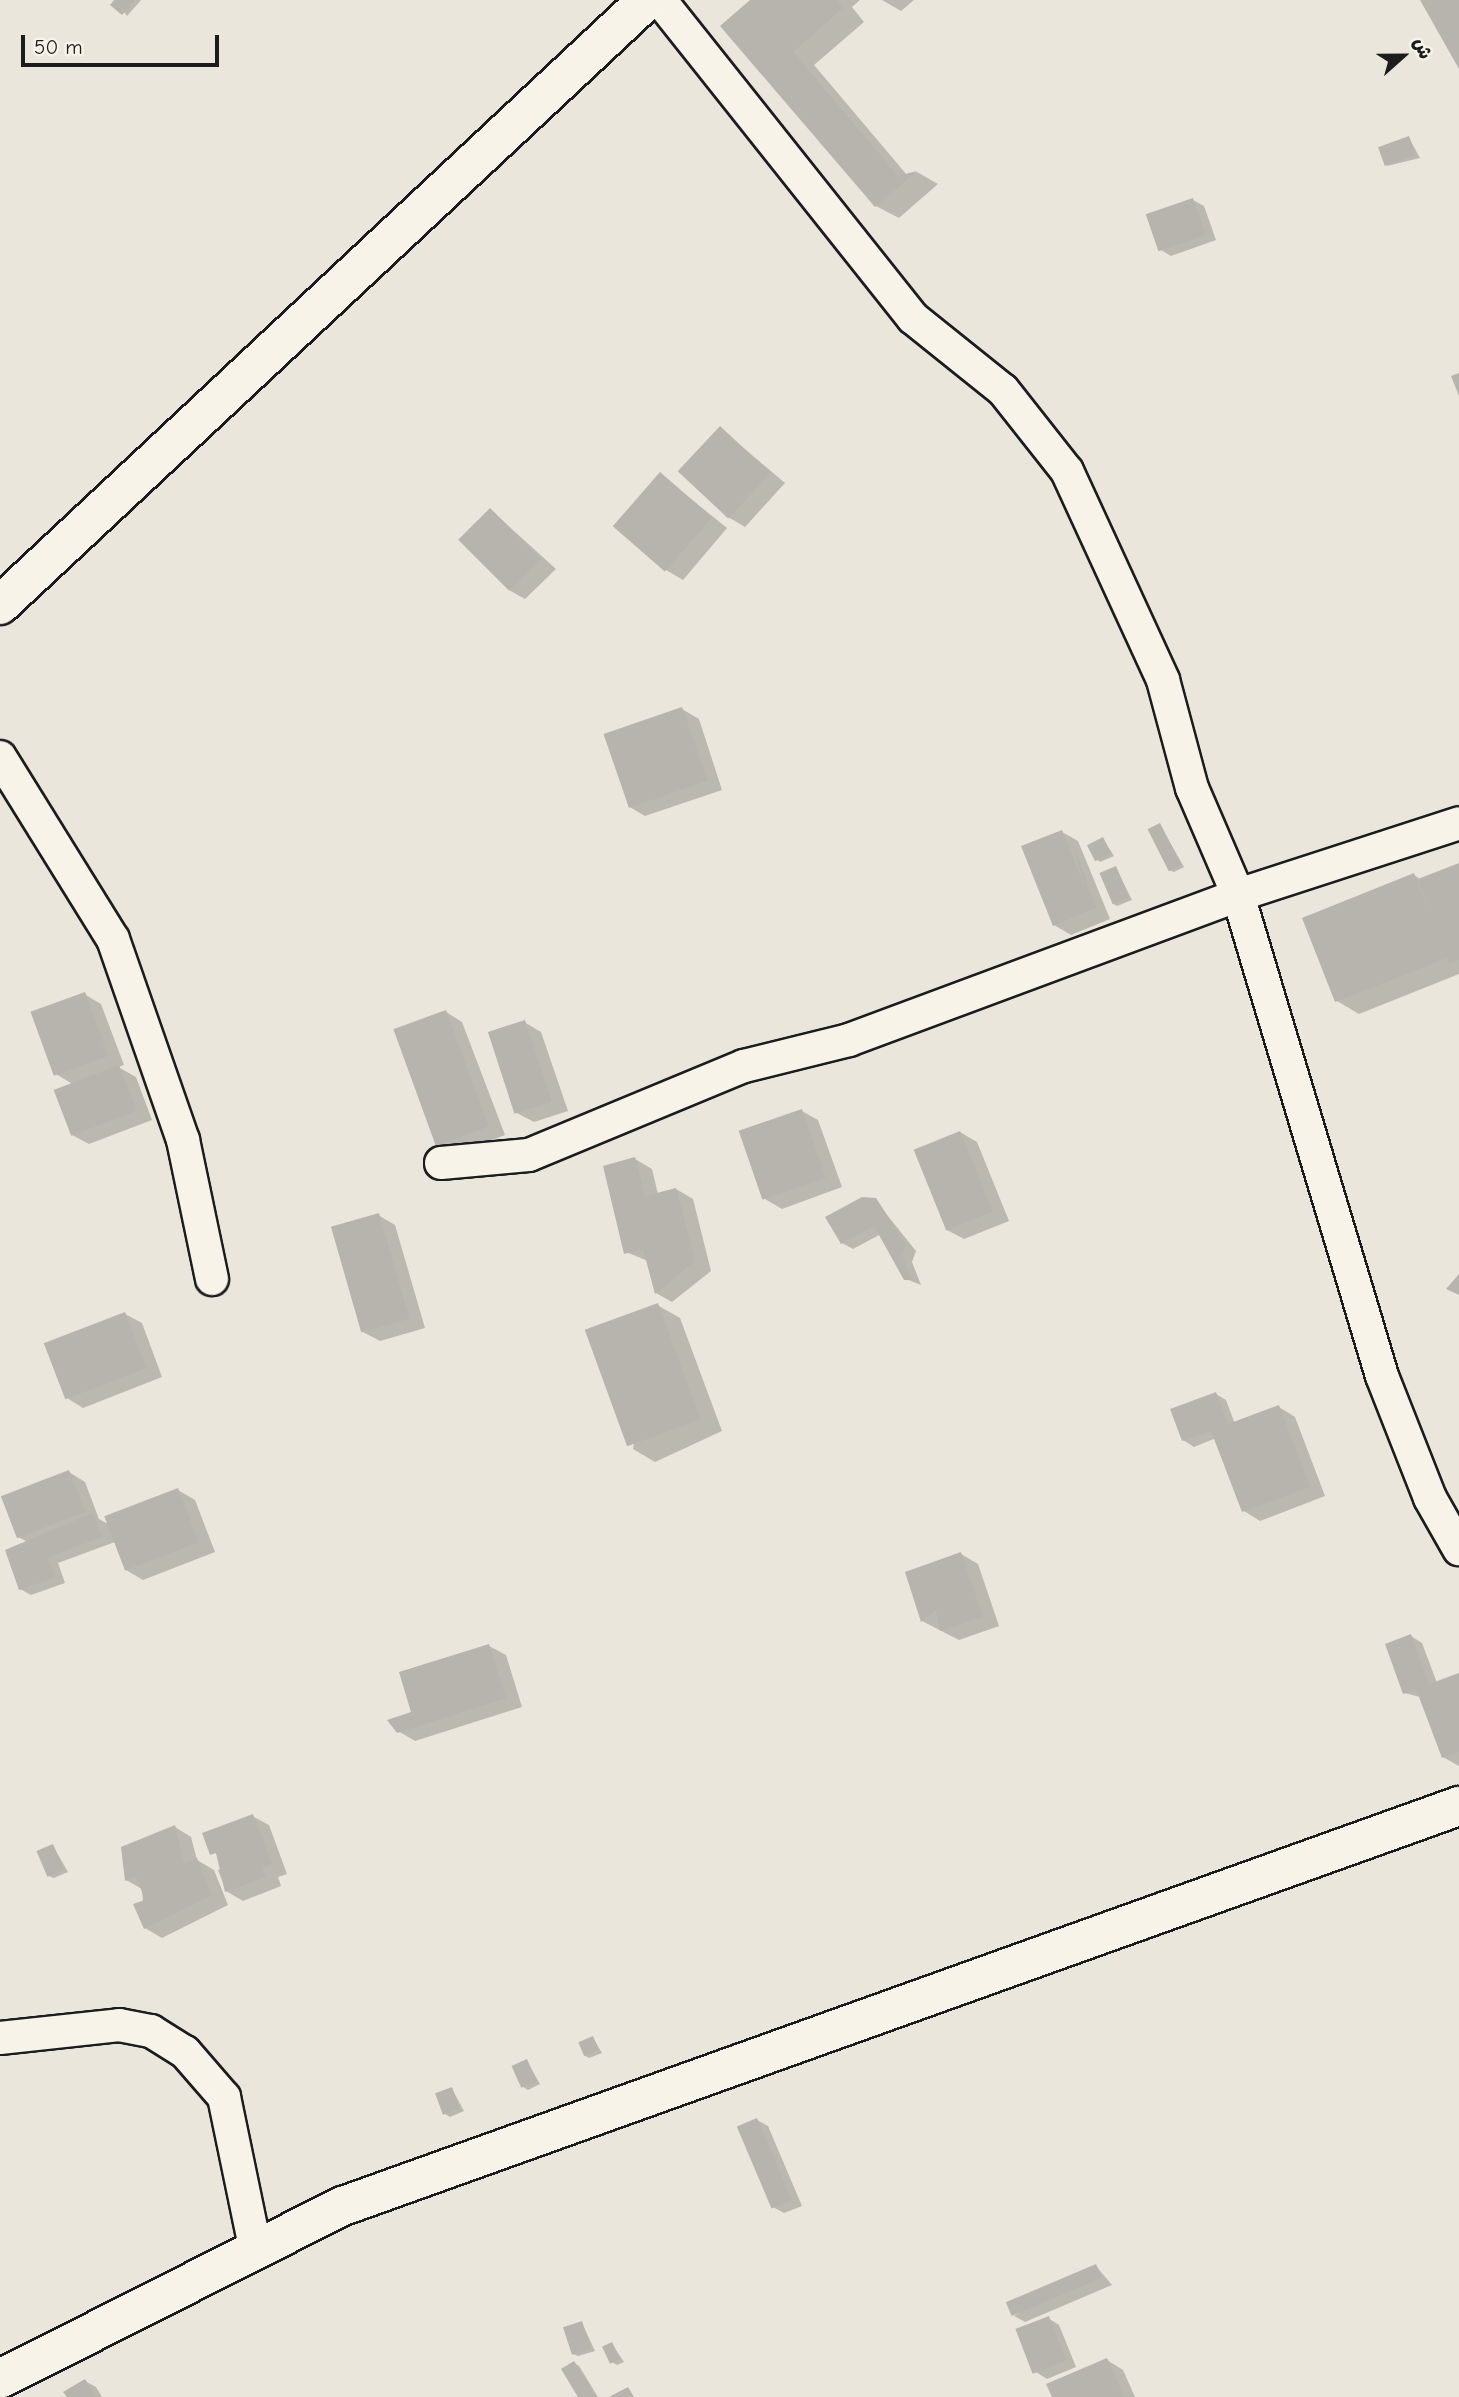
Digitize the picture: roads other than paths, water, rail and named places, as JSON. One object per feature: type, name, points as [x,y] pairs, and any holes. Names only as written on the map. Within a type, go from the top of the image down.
[{"type":"street","points":[[0,605],[647,0]]},
{"type":"street","points":[[660,0],[913,318],[1003,390],[1067,471],[1163,680],[1192,788],[1238,895],[1382,1376],[1430,1498],[1459,1549]]},
{"type":"street","points":[[0,757],[113,939],[183,1140],[212,1279]]},
{"type":"street","points":[[440,1163],[529,1155],[744,1066],[849,1040],[1238,895],[1459,823]]},
{"type":"street","points":[[0,2379],[254,2248],[424,2175],[1459,1806]]},
{"type":"street","points":[[0,2038],[119,2025],[151,2031],[185,2052],[224,2097],[254,2248]]}]
